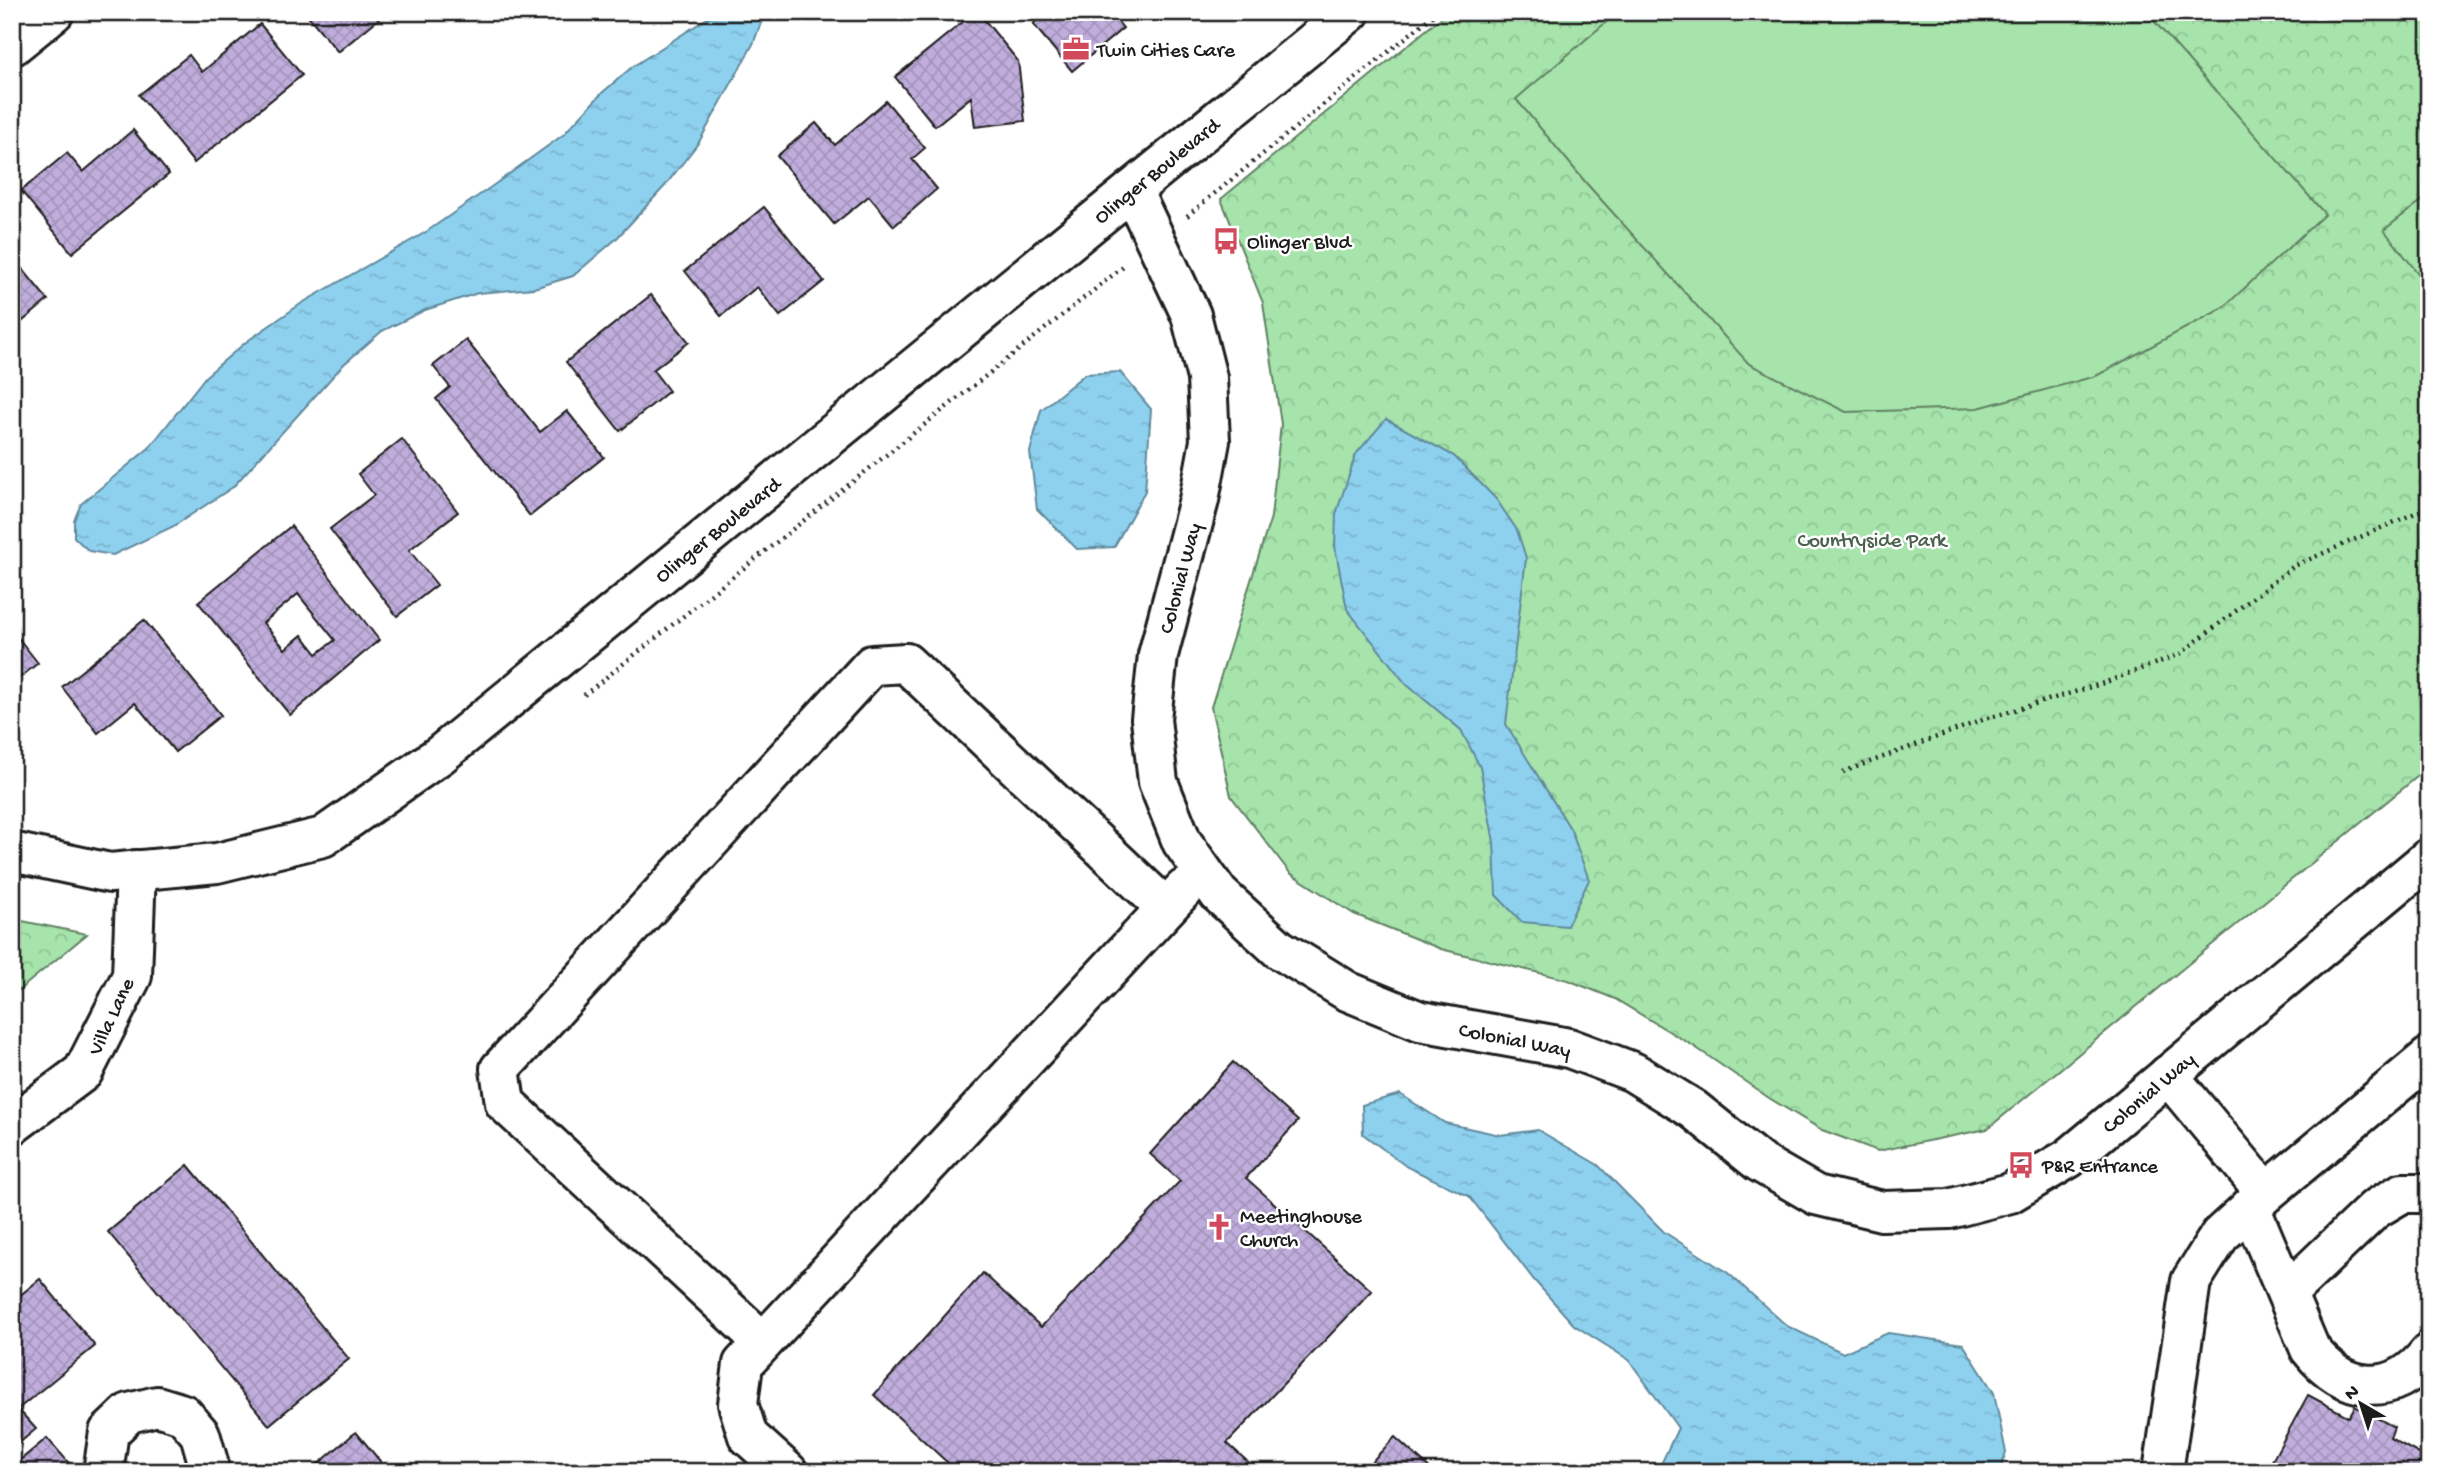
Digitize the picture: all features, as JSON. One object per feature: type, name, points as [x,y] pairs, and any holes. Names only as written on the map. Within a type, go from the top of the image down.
[{"type":"street","points":[[12,46],[54,12]]},
{"type":"street","name":"Olinger Boulevard","points":[[12,852],[110,873],[217,863],[323,837],[440,755],[1350,12]]},
{"type":"street","name":"Colonial Way","points":[[1132,190],[1191,315],[1207,378],[1208,453],[1199,500],[1158,655],[1151,719],[1158,782],[1182,842],[1219,894],[1279,949],[1347,990],[1420,1021],[1569,1048],[1633,1072],[1692,1109],[1759,1162],[1816,1195],[1882,1211],[1948,1209],[2010,1193],[2070,1158],[2429,858]]},
{"type":"street","points":[[763,1342],[505,1103],[500,1069],[872,664],[906,663],[1166,908]]},
{"type":"street","name":"Villa Lane","points":[[12,1125],[83,1073],[132,976],[136,870]]},
{"type":"street","points":[[788,1472],[748,1436],[738,1404],[743,1364],[1202,870]]},
{"type":"street","points":[[2163,1472],[2191,1281],[2220,1235],[2429,1057]]},
{"type":"street","points":[[2168,1075],[2258,1200],[2287,1293],[2310,1349],[2320,1362],[2342,1377],[2370,1387],[2397,1381],[2420,1364],[2429,1353]]},
{"type":"street","points":[[2287,1293],[2375,1209],[2402,1193],[2429,1193]]},
{"type":"street","points":[[103,1472],[109,1432],[128,1413],[158,1406],[183,1414],[200,1434],[208,1462],[205,1472]]},
{"type":"path","points":[[1843,772],[1988,718],[2101,684],[2180,654],[2294,566],[2429,507]]},
{"type":"green space","name":"Countryside Park","points":[[1448,12],[2429,12],[2429,767],[1987,1129],[1878,1151],[1822,1130],[1769,1098],[1695,1047],[1615,999],[1568,980],[1441,949],[1354,914],[1290,873],[1231,796],[1211,707],[1271,517],[1281,424],[1263,303],[1221,199]]},
{"type":"green space","points":[[1618,12],[2146,12],[2325,214],[2223,308],[2096,376],[1978,408],[1846,412],[1749,364],[1587,184],[1516,99]]},
{"type":"green space","points":[[2429,195],[2429,287],[2384,230]]},
{"type":"green space","points":[[12,919],[87,934],[12,996]]},
{"type":"water","points":[[717,12],[765,12],[753,44],[699,142],[664,187],[616,239],[573,276],[534,288],[478,293],[425,310],[382,331],[343,365],[233,487],[174,526],[113,555],[89,551],[74,537],[74,520],[81,504],[149,448],[206,376],[246,342],[302,303],[426,232],[491,187],[563,135],[602,93],[632,67]]},
{"type":"water","points":[[1120,372],[1151,409],[1145,491],[1114,547],[1077,549],[1037,509],[1030,452],[1041,410],[1085,374]]},
{"type":"water","points":[[1386,419],[1454,456],[1496,499],[1517,530],[1526,558],[1506,724],[1571,830],[1589,880],[1567,926],[1522,922],[1496,895],[1494,842],[1480,767],[1461,730],[1406,684],[1347,609],[1335,547],[1336,514],[1356,454]]},
{"type":"water","points":[[1400,1094],[1445,1123],[1500,1135],[1538,1130],[1598,1165],[1664,1232],[1728,1273],[1787,1326],[1843,1353],[1888,1333],[1963,1344],[1994,1393],[2006,1453],[1999,1472],[1665,1472],[1662,1462],[1678,1428],[1629,1360],[1574,1325],[1534,1280],[1469,1196],[1407,1167],[1363,1134],[1362,1105]]},
{"type":"building","points":[[305,12],[387,12],[338,52]]},
{"type":"building","points":[[978,12],[1018,61],[1025,121],[975,127],[971,97],[935,126],[895,77]]},
{"type":"building","name":"Twin Cities Care","points":[[1046,12],[1110,12],[1123,28],[1072,71],[1033,24]]},
{"type":"building","points":[[260,24],[302,75],[194,163],[139,95],[189,55],[202,72]]},
{"type":"building","points":[[886,101],[925,148],[912,159],[937,189],[894,226],[869,196],[834,224],[777,156],[816,123],[835,145]]},
{"type":"building","points":[[133,130],[169,174],[72,253],[21,191],[67,153],[83,172]]},
{"type":"building","points":[[764,207],[824,281],[780,316],[757,287],[721,316],[685,271]]},
{"type":"building","points":[[12,256],[48,300],[12,330]]},
{"type":"building","points":[[651,295],[689,342],[653,370],[669,391],[620,431],[566,362]]},
{"type":"building","points":[[466,340],[540,432],[567,411],[604,457],[530,516],[436,399],[450,387],[433,366]]},
{"type":"building","points":[[2429,433],[2429,456],[2418,443]]},
{"type":"building","points":[[402,439],[458,512],[409,550],[437,585],[397,616],[330,529],[374,495],[358,474]]},
{"type":"building","points":[[291,526],[379,640],[290,715],[198,602]],"holes":[[[298,594],[335,640],[317,654],[302,635],[285,649],[263,623]]]},
{"type":"building","points":[[144,620],[221,715],[175,752],[135,703],[98,733],[62,687]]},
{"type":"building","points":[[12,630],[38,663],[12,684]]},
{"type":"building","name":"Meetinghouse Church","points":[[1233,1062],[1298,1121],[1246,1178],[1372,1291],[1227,1443],[1259,1472],[941,1472],[949,1464],[874,1395],[983,1273],[1041,1327],[1180,1181],[1150,1154]]},
{"type":"building","points":[[188,1165],[349,1359],[269,1425],[108,1232]]},
{"type":"building","points":[[40,1279],[95,1346],[18,1409],[36,1429],[12,1449],[12,1302]]},
{"type":"building","points":[[2308,1395],[2349,1417],[2355,1406],[2394,1427],[2390,1438],[2421,1455],[2429,1441],[2429,1472],[2266,1472]]},
{"type":"building","points":[[356,1432],[389,1472],[309,1472]]},
{"type":"building","points":[[1395,1437],[1434,1472],[1362,1472]]},
{"type":"building","points":[[47,1438],[76,1471],[16,1472],[12,1467]]},
{"type":"place","name":"Twin Cities Care","points":[[1076,49]]},
{"type":"place","name":"Olinger Blvd","points":[[1226,241]]},
{"type":"place","name":"P&R Entrance","points":[[2021,1165]]},
{"type":"place","name":"Meetinghouse Church","points":[[1219,1227]]}]
